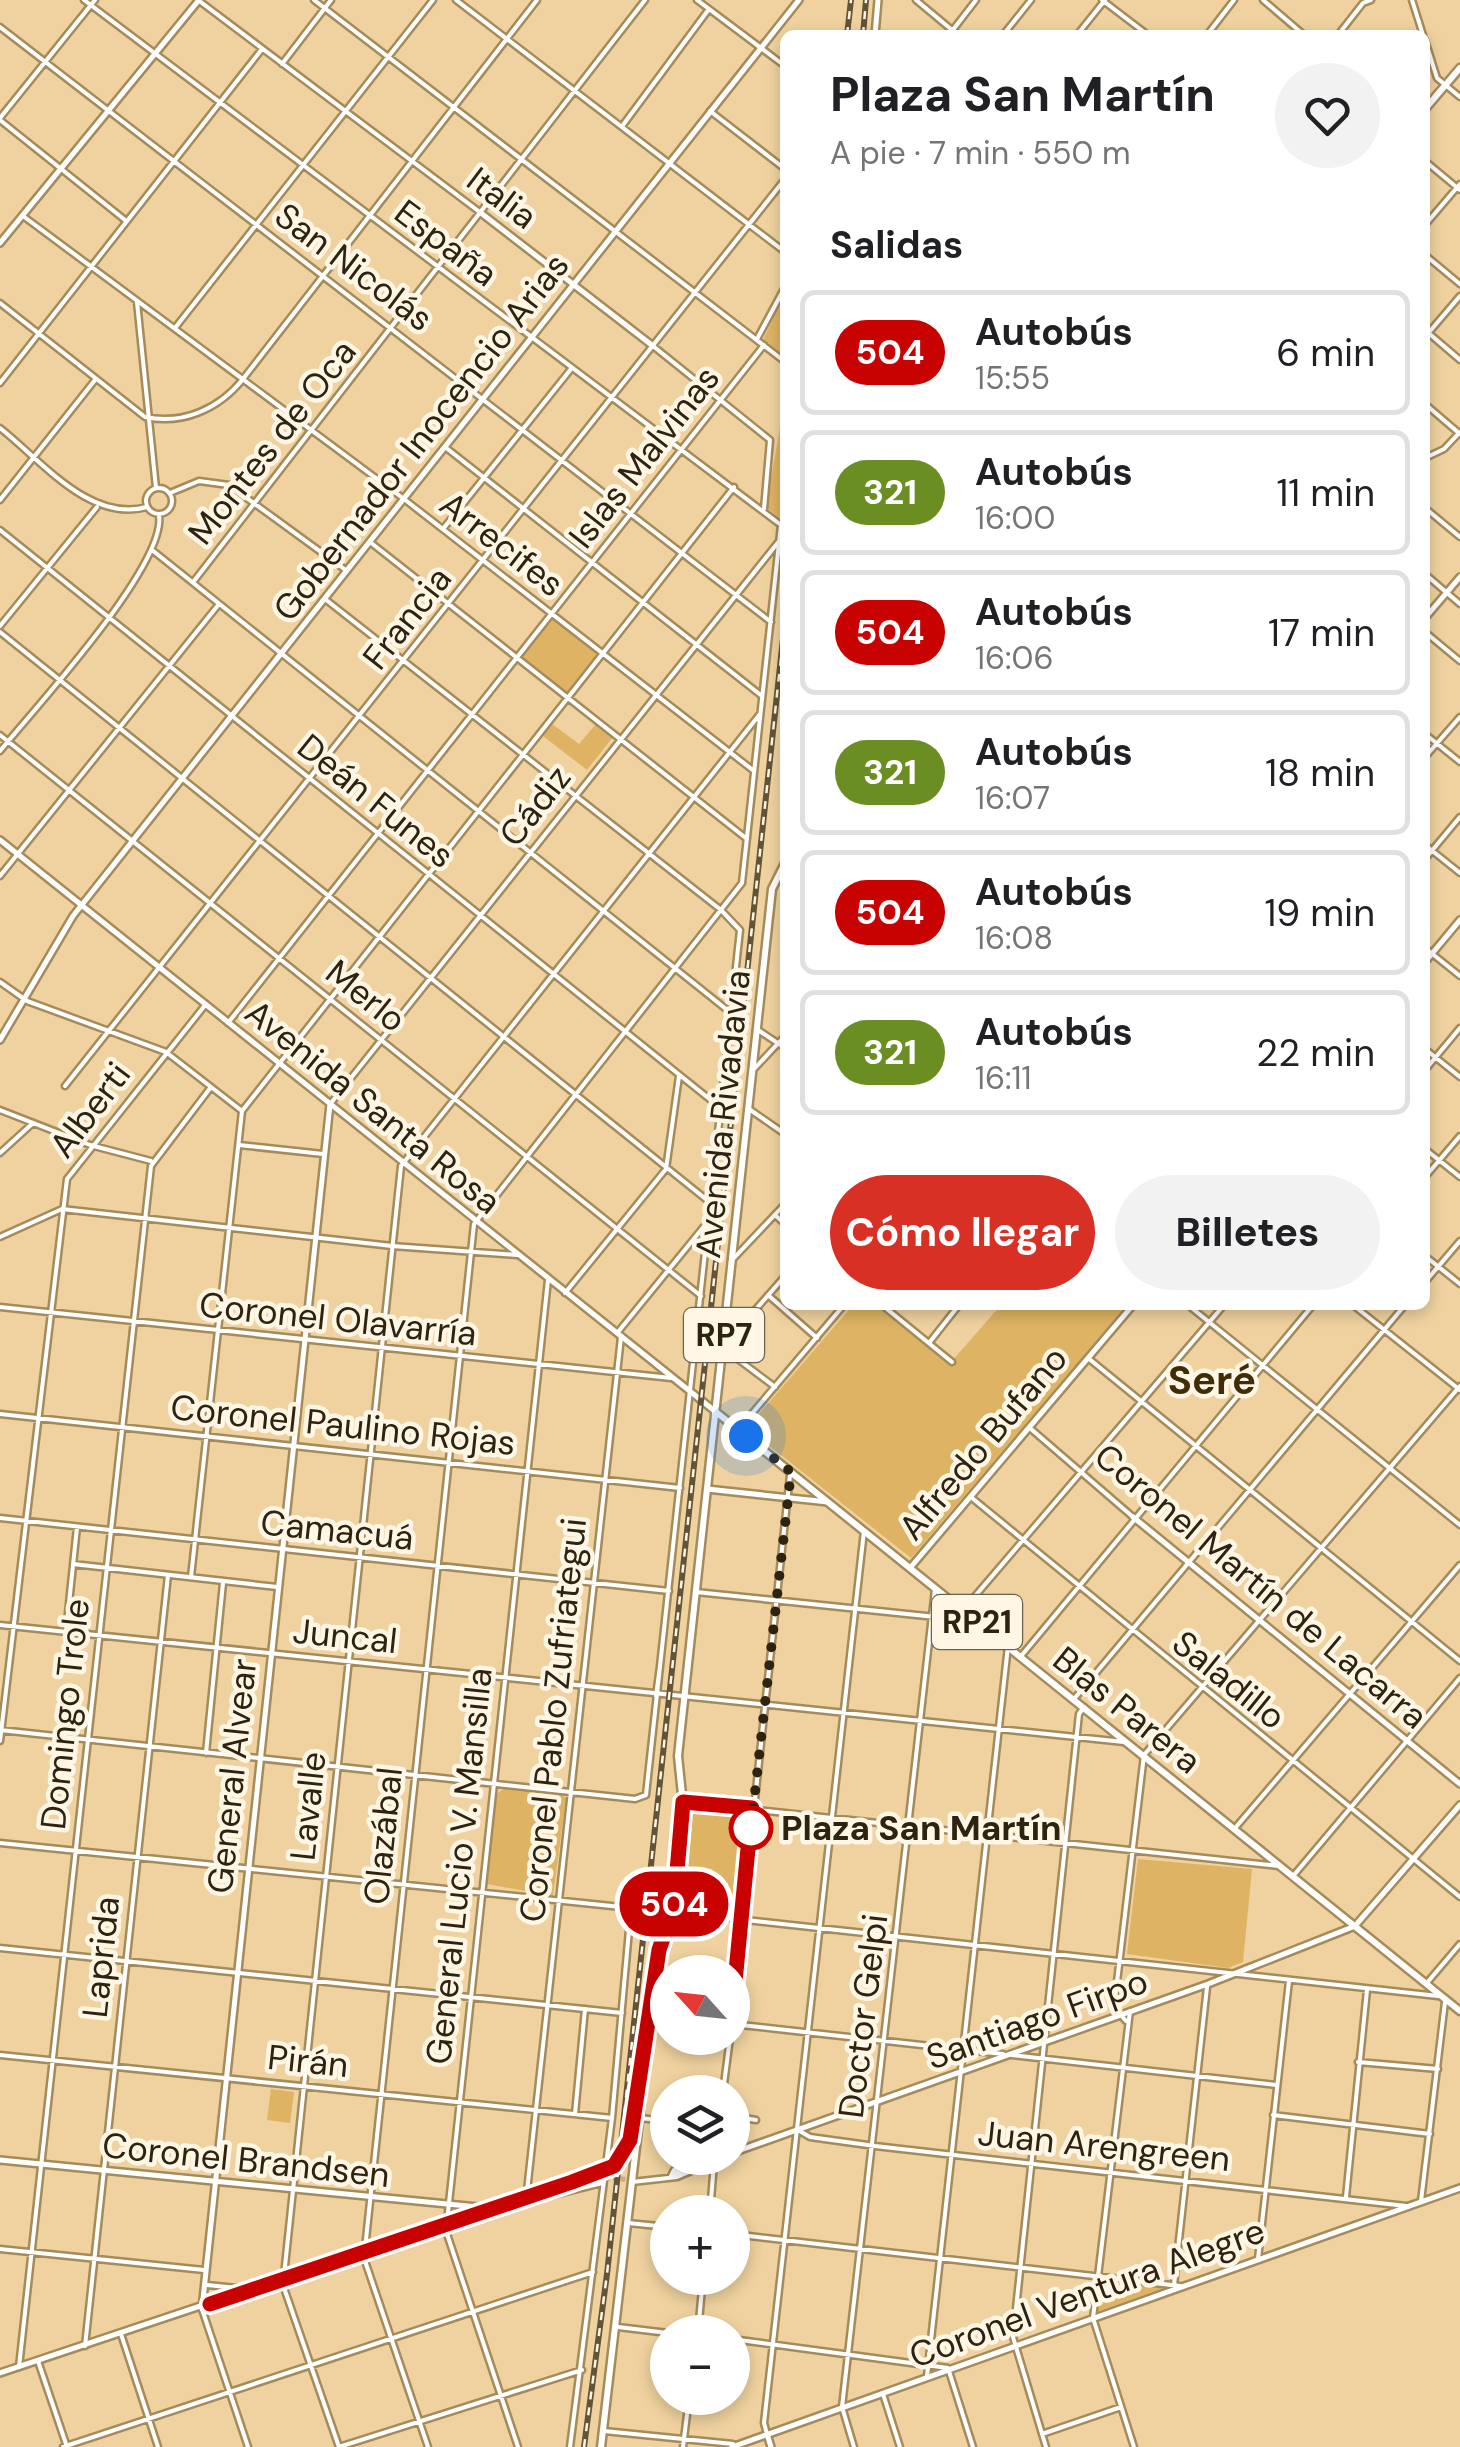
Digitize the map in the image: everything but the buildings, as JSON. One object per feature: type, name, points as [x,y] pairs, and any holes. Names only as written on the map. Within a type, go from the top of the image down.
[{"type":"main road","points":[[1430,104],[1460,68]]},
{"type":"main road","name":"Avenida Rivadavia","points":[[716,1412],[774,881],[780,871]]},
{"type":"main road","name":"Blas Parera","points":[[716,1412],[1460,2011]]},
{"type":"main road","name":"RP7","points":[[658,1955],[672,1912],[683,1802],[678,1756],[716,1412]]},
{"type":"main road","name":"RP7","points":[[601,2447],[650,2024]]},
{"type":"street","name":"España","points":[[84,0],[93,3],[154,56],[571,369],[780,521]]},
{"type":"street","points":[[0,243],[198,0]]},
{"type":"street","name":"Italia","points":[[198,0],[574,283],[772,442],[764,508]]},
{"type":"street","points":[[314,0],[780,358]]},
{"type":"street","points":[[282,64],[331,0]]},
{"type":"street","points":[[175,328],[433,0]]},
{"type":"street","points":[[456,0],[780,248]]},
{"type":"street","points":[[0,304],[150,418],[202,412],[222,401],[243,380],[537,0]]},
{"type":"street","name":"Montes de Oca","points":[[193,582],[440,270],[645,0]]},
{"type":"street","points":[[697,0],[780,62]]},
{"type":"street","name":"Gobernador Inocencio Arias","points":[[0,1040],[82,905],[799,0]]},
{"type":"street","points":[[875,30],[878,0]]},
{"type":"street","points":[[916,0],[949,30]]},
{"type":"street","points":[[956,30],[976,0]]},
{"type":"street","points":[[1006,30],[1030,0]]},
{"type":"street","points":[[1082,30],[1104,0],[1142,30]]},
{"type":"street","points":[[1211,30],[1234,0]]},
{"type":"street","points":[[1262,0],[1298,30]]},
{"type":"street","points":[[1342,30],[1362,1],[1371,0]]},
{"type":"street","points":[[1412,0],[1421,30]]},
{"type":"street","points":[[93,3],[0,119],[127,221]]},
{"type":"street","points":[[622,124],[709,9]]},
{"type":"street","name":"San Nicolás","points":[[0,27],[771,622]]},
{"type":"street","points":[[0,383],[262,49]]},
{"type":"street","points":[[1430,56],[1437,78],[1460,97]]},
{"type":"street","points":[[710,111],[780,165]]},
{"type":"street","points":[[1430,165],[1459,188],[1430,220]]},
{"type":"street","name":"Francia","points":[[65,1086],[780,185]]},
{"type":"street","name":"Arrecifes","points":[[23,216],[444,529],[754,771]]},
{"type":"street","points":[[1430,259],[1460,284]]},
{"type":"street","points":[[757,340],[780,296]]},
{"type":"street","points":[[1430,329],[1460,296]]},
{"type":"street","points":[[137,302],[156,488]]},
{"type":"street","points":[[1430,336],[1460,360]]},
{"type":"street","name":"Islas Malvinas","points":[[228,1022],[764,345]]},
{"type":"street","points":[[444,529],[571,369]]},
{"type":"street","points":[[0,500],[96,380]]},
{"type":"street","points":[[1430,408],[1460,433],[1430,454]]},
{"type":"street","points":[[0,428],[97,506],[119,512],[147,506]]},
{"type":"street","points":[[444,447],[762,696]]},
{"type":"street","points":[[156,488],[170,493],[192,482],[218,482],[256,501],[346,571]]},
{"type":"street","points":[[0,751],[109,616],[152,550],[160,532],[159,515],[147,506],[146,497],[156,488]]},
{"type":"street","points":[[192,1577],[242,1112],[734,488]]},
{"type":"street","points":[[159,515],[172,505],[170,493]]},
{"type":"street","points":[[97,506],[0,629],[712,1204]]},
{"type":"street","points":[[1430,512],[1460,537]]},
{"type":"street","name":"Deán Funes","points":[[0,530],[722,1108]]},
{"type":"street","points":[[474,1220],[742,883],[780,540]]},
{"type":"street","name":"Cádiz","points":[[330,1104],[780,540]]},
{"type":"street","points":[[370,542],[747,838]]},
{"type":"street","points":[[152,550],[731,1013]]},
{"type":"street","points":[[1430,612],[1460,577]]},
{"type":"street","points":[[1430,578],[1460,604]]},
{"type":"street","points":[[325,599],[721,910]]},
{"type":"street","name":"Montes de Oca","points":[[0,876],[219,604]]},
{"type":"street","points":[[1430,636],[1460,661]]},
{"type":"street","points":[[402,1162],[760,714]]},
{"type":"street","points":[[1430,752],[1460,717]]},
{"type":"street","name":"Merlo","points":[[0,735],[701,1296]]},
{"type":"street","points":[[1430,738],[1460,762]]},
{"type":"street","points":[[1430,853],[1460,817]]},
{"type":"street","name":"Avenida Santa Rosa","points":[[0,840],[716,1412]]},
{"type":"street","points":[[1432,850],[1460,873]]},
{"type":"street","name":"Avenida Rivadavia","points":[[658,1694],[740,930],[721,910]]},
{"type":"street","points":[[1430,956],[1460,920]]},
{"type":"street","points":[[1432,954],[1460,976]]},
{"type":"street","points":[[0,982],[23,999],[166,1052],[242,1112]]},
{"type":"street","name":"Alberti","points":[[0,1741],[69,1174],[206,1004]]},
{"type":"street","points":[[1430,1065],[1460,1028]]},
{"type":"street","points":[[753,1069],[779,1043],[758,1030]]},
{"type":"street","points":[[1430,1053],[1460,1078]]},
{"type":"street","points":[[565,1293],[666,1168],[679,1076]]},
{"type":"street","points":[[0,1110],[90,1146],[152,1161],[211,1088]]},
{"type":"street","name":"General Alvear","points":[[248,2447],[202,2309],[202,2285],[330,1104]]},
{"type":"street","points":[[749,1108],[759,1111],[780,1130]]},
{"type":"street","points":[[0,1153],[33,1124]]},
{"type":"street","points":[[1430,1170],[1460,1136]]},
{"type":"street","points":[[239,1145],[324,1154]]},
{"type":"street","points":[[1430,1153],[1460,1178]]},
{"type":"street","name":"Domingo Trole","points":[[19,2367],[152,1161]]},
{"type":"street","name":"Lavalle","points":[[339,2447],[284,2282],[402,1162]]},
{"type":"street","points":[[0,1238],[62,1209],[392,1246],[517,1255]]},
{"type":"street","points":[[732,1259],[780,1210]]},
{"type":"street","points":[[775,1215],[780,1220]]},
{"type":"street","points":[[619,1336],[710,1219]]},
{"type":"street","name":"Olazábal","points":[[428,2447],[365,2254],[474,1220]]},
{"type":"street","points":[[1430,1276],[1460,1242]]},
{"type":"street","points":[[1430,1260],[1460,1284]]},
{"type":"street","name":"General Lucio V. Mansilla","points":[[446,2231],[548,1280]]},
{"type":"street","points":[[724,1334],[736,1333],[780,1282]]},
{"type":"street","points":[[768,1295],[780,1306]]},
{"type":"street","name":"Coronel Olavarría","points":[[0,1307],[672,1378]]},
{"type":"street","points":[[785,1310],[817,1338]]},
{"type":"street","points":[[738,1430],[840,1310]]},
{"type":"street","points":[[888,1310],[952,1362]]},
{"type":"street","points":[[928,1344],[955,1310]]},
{"type":"street","name":"Alfredo Bufano","points":[[910,1568],[1130,1310]]},
{"type":"street","points":[[1194,1310],[1460,1525]]},
{"type":"street","points":[[963,1610],[1220,1310]]},
{"type":"street","points":[[1020,1656],[1309,1310]]},
{"type":"street","points":[[1126,2021],[1114,2007],[1144,1755],[1459,1388],[1360,1310]]},
{"type":"street","points":[[1074,1699],[1128,1629],[1401,1310]]},
{"type":"street","name":"Coronel Pablo Zufriategui","points":[[525,2194],[619,1336]]},
{"type":"street","points":[[722,1348],[774,1387]]},
{"type":"street","points":[[1088,1358],[1460,1661]]},
{"type":"street","name":"Coronel Paulino Rojas","points":[[0,1414],[680,1488]]},
{"type":"street","name":"Coronel Martín de Lacarra","points":[[1030,1428],[1460,1784]]},
{"type":"street","points":[[738,1955],[791,1472]]},
{"type":"street","points":[[707,1490],[828,1502]]},
{"type":"street","name":"Saladillo","points":[[971,1497],[1460,1897]]},
{"type":"street","name":"Camacuá","points":[[0,1518],[669,1592]]},
{"type":"street","points":[[66,1632],[77,1527]]},
{"type":"street","points":[[771,2447],[764,2423],[852,1610],[864,1531]]},
{"type":"street","points":[[73,1564],[278,1587]]},
{"type":"street","points":[[1235,1828],[1460,1565]]},
{"type":"street","name":"Laprida","points":[[85,2346],[168,1575]]},
{"type":"street","points":[[206,1753],[223,1581]]},
{"type":"street","name":"Doctor Gelpi","points":[[854,2447],[842,2407],[935,1588]]},
{"type":"street","points":[[696,1592],[976,1621]]},
{"type":"street","name":"Juncal","points":[[0,1625],[1127,1742]]},
{"type":"street","points":[[927,2376],[1008,1646]]},
{"type":"street","points":[[1294,1875],[1460,1678]]},
{"type":"street","points":[[0,1730],[641,1799],[646,1795],[658,1694]]},
{"type":"street","points":[[1046,2447],[1014,2345],[1030,2163],[1084,1707]]},
{"type":"street","points":[[683,1802],[1282,1866]]},
{"type":"street","points":[[1356,1926],[1460,1806]]},
{"type":"street","points":[[0,1843],[630,1908],[612,2118],[600,2178],[583,2370],[570,2447]]},
{"type":"street","points":[[672,1912],[1443,1998],[1422,2201]]},
{"type":"street","name":"Santiago Firpo","points":[[750,2147],[1208,1984],[1356,1926]]},
{"type":"street","points":[[1426,1984],[1460,1944]]},
{"type":"street","points":[[0,1948],[623,2013]]},
{"type":"street","points":[[1258,2259],[1289,1981]]},
{"type":"street","points":[[750,2236],[1178,2286],[1208,1984]]},
{"type":"street","points":[[1346,2197],[1367,1990]]},
{"type":"street","points":[[575,2114],[585,2009]]},
{"type":"street","points":[[1130,2012],[1092,2318],[1134,2447]]},
{"type":"street","points":[[750,2026],[1276,2085]]},
{"type":"street","points":[[630,2140],[640,2066],[647,2049]]},
{"type":"street","name":"Pirán","points":[[0,2055],[612,2118]]},
{"type":"street","points":[[1358,2062],[1438,2070]]},
{"type":"street","points":[[1273,2116],[1430,2134]]},
{"type":"street","points":[[639,2118],[650,2119]]},
{"type":"street","points":[[750,2119],[756,2120]]},
{"type":"street","name":"Juan Arengreen","points":[[798,2130],[810,2137],[873,2146],[1406,2206]]},
{"type":"street","name":"Coronel Brandsen","points":[[0,2160],[488,2208]]},
{"type":"street","points":[[0,2374],[284,2282],[605,2168]]},
{"type":"street","points":[[632,2182],[644,2184],[673,2175]]},
{"type":"street","points":[[525,2194],[600,2178]]},
{"type":"street","points":[[365,2254],[446,2231],[600,2178]]},
{"type":"street","name":"Coronel Ventura Alegre","points":[[735,2446],[1460,2188]]},
{"type":"street","points":[[628,2223],[650,2225]]},
{"type":"street","points":[[446,2231],[518,2447]]},
{"type":"street","points":[[0,2249],[204,2270]]},
{"type":"street","points":[[38,2361],[66,2447],[593,2272]]},
{"type":"street","points":[[202,2309],[284,2282]]},
{"type":"street","points":[[202,2285],[252,2290]]},
{"type":"street","points":[[616,2327],[650,2331]]},
{"type":"street","points":[[121,2334],[158,2447]]},
{"type":"street","points":[[750,2342],[948,2368],[973,2447]]},
{"type":"street","points":[[339,2447],[583,2370]]},
{"type":"street","points":[[883,2393],[900,2447]]},
{"type":"street","points":[[1042,2434],[1122,2408]]},
{"type":"street","points":[[683,2447],[687,2415]]},
{"type":"street","points":[[604,2432],[735,2446]]},
{"type":"shaded area","points":[[780,304],[780,353],[763,340]]},
{"type":"shaded area","points":[[780,428],[780,519],[766,507]]},
{"type":"shaded area","points":[[552,618],[600,656],[569,696],[521,657]]},
{"type":"shaded area","points":[[552,724],[579,744],[596,724],[613,737],[587,770],[543,736]]},
{"type":"shaded area","points":[[849,1310],[887,1310],[951,1362],[997,1310],[1124,1310],[911,1558],[747,1428]]},
{"type":"shaded area","points":[[506,1787],[559,1792],[566,1798],[553,1896],[487,1884],[495,1795]]},
{"type":"shaded area","name":"Plaza San Martín","points":[[693,1806],[749,1815],[739,1908],[734,1915],[679,1907],[689,1810]]},
{"type":"shaded area","points":[[1138,1859],[1252,1869],[1243,1962],[1228,1968],[1127,1954]]},
{"type":"shaded area","points":[[271,2089],[294,2092],[290,2123],[267,2120]]},
{"type":"shaded area","points":[[1104,2278],[1167,2287],[1096,2312],[1098,2284]]},
{"type":"tunnel","points":[[598,2173],[618,2163],[630,2140]]},
{"type":"tunnel","points":[[598,2177],[635,2180]]},
{"type":"railway","points":[[848,30],[851,0]]},
{"type":"railway","points":[[863,30],[866,0]]},
{"type":"railway","points":[[584,2447],[607,2274],[780,666]]},
{"type":"bus line","name":"504","points":[[658,1955],[674,1906],[683,1802],[752,1808],[738,1955]]},
{"type":"bus line","name":"504","points":[[210,2304],[614,2166],[630,2140],[650,2024]]},
{"type":"place","name":"Plaza San Martín","points":[[751,1828]]},
{"type":"district","name":"Seré","points":[[1212,1380]]},
{"type":"route","points":[[746,1436],[791,1472],[751,1828]]}]
